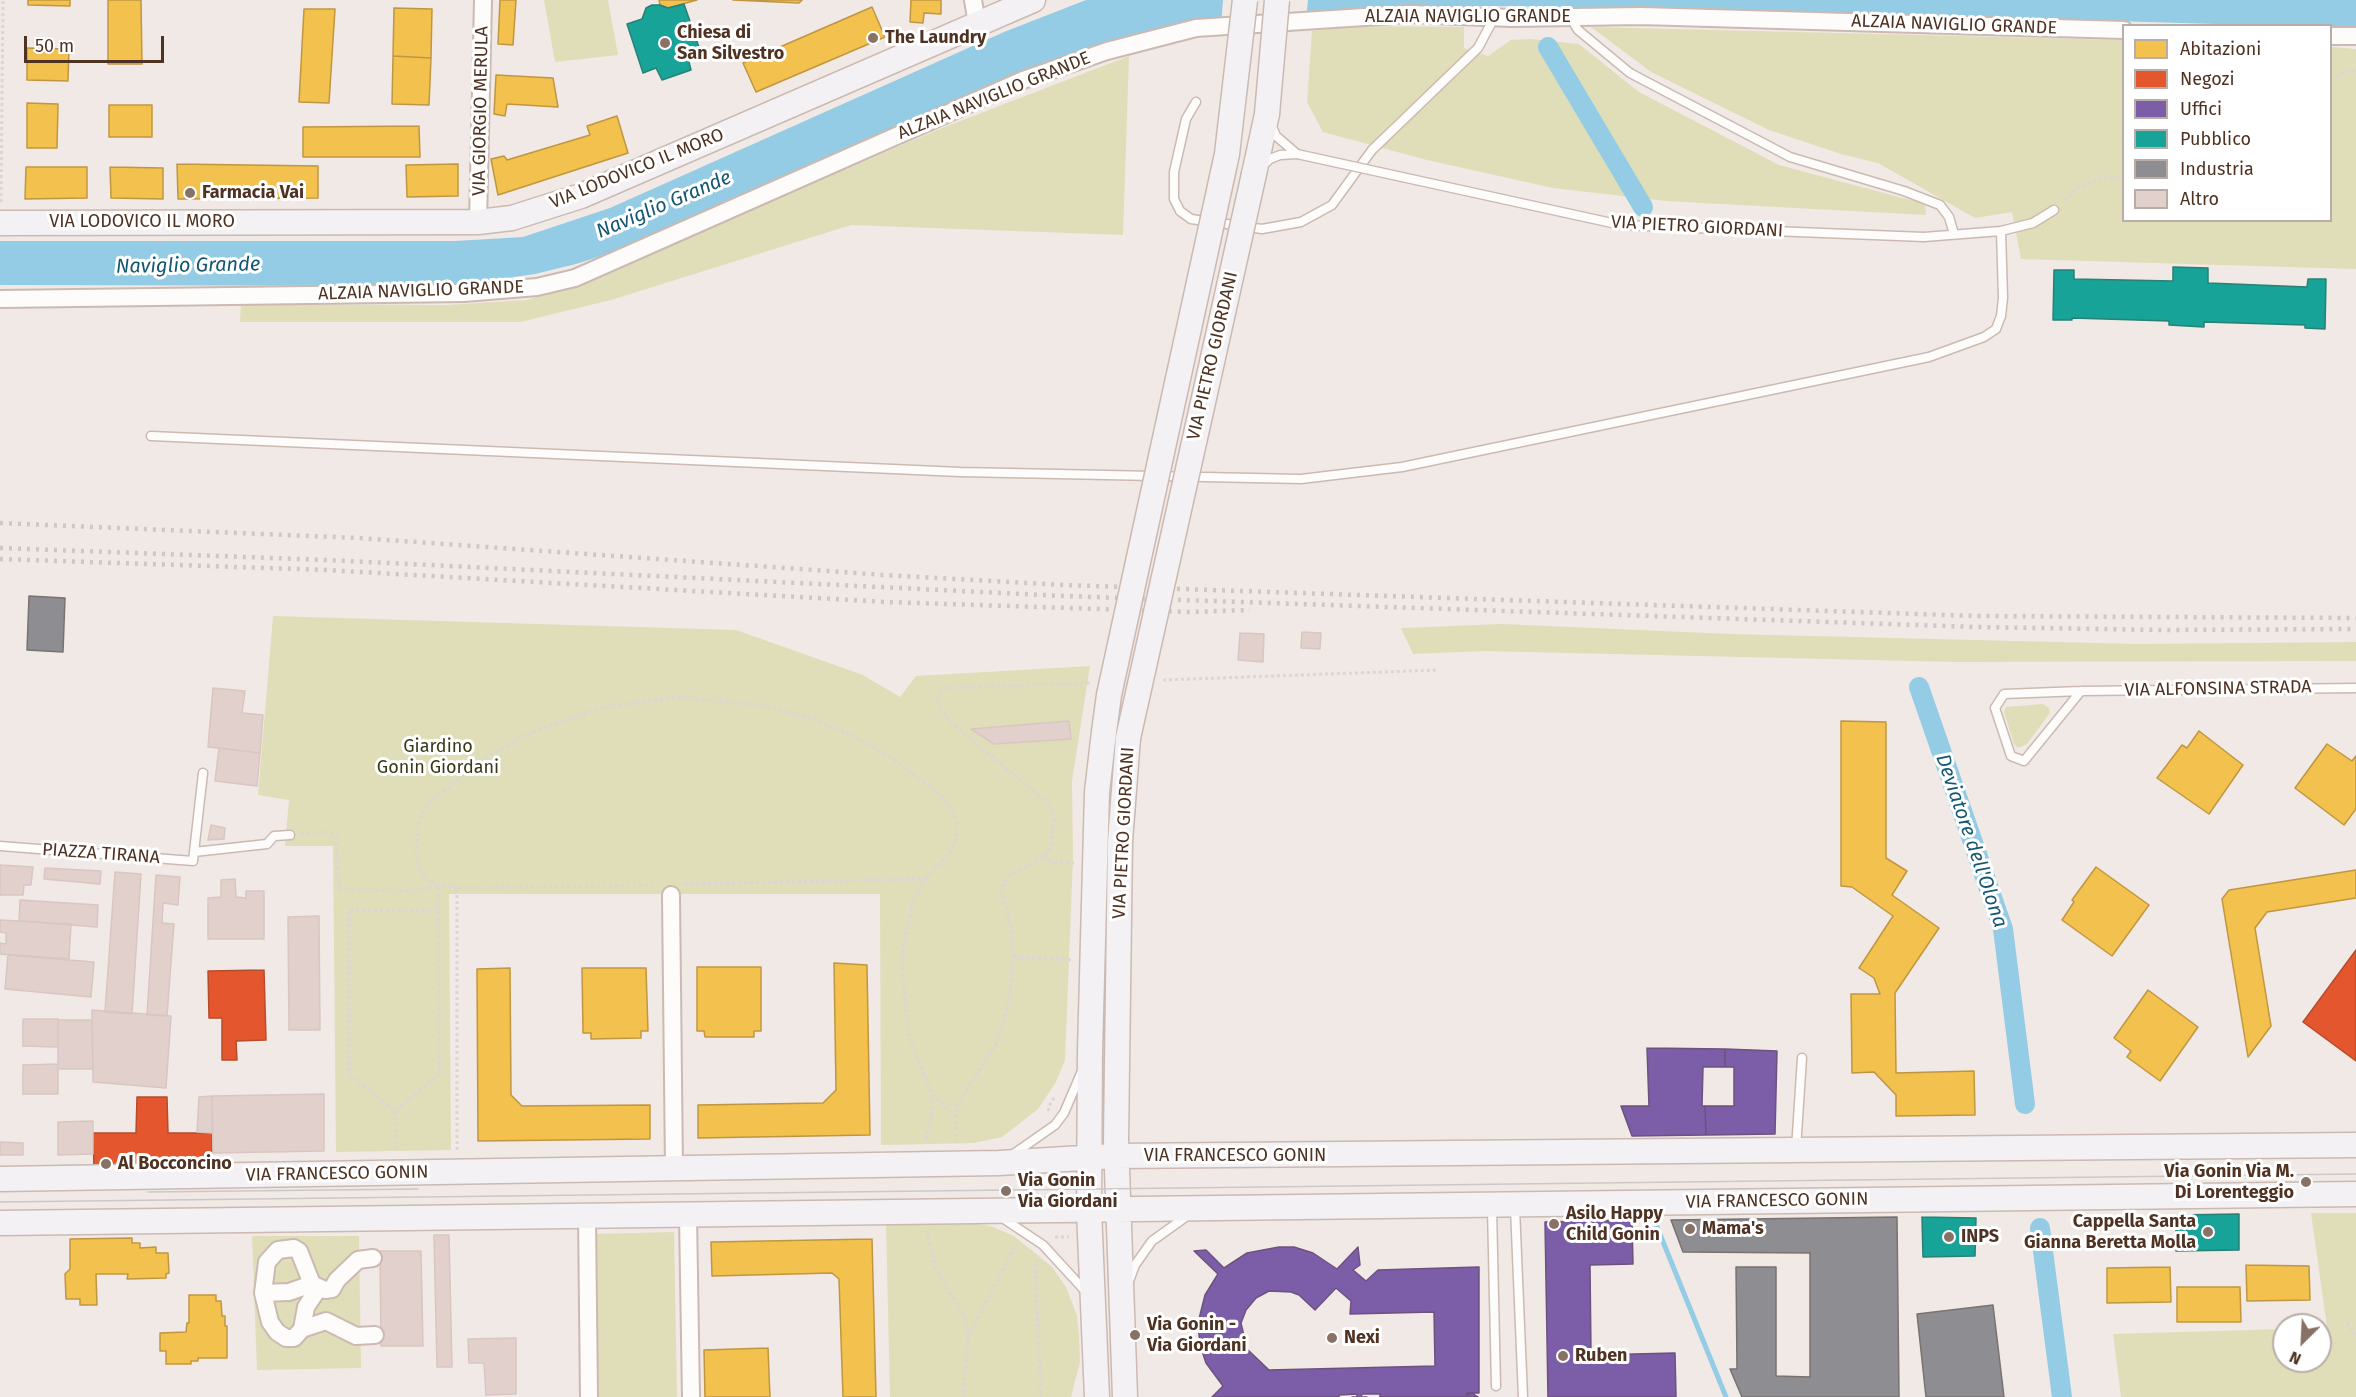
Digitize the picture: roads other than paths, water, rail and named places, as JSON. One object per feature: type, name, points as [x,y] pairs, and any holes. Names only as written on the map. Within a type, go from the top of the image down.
[{"type":"street","name":"VIA GIORGIO MERULA","points":[[478,222],[483,0]]},
{"type":"street","points":[[973,0],[977,24]]},
{"type":"street","name":"VIA LODOVICO IL MORO","points":[[0,214],[478,222],[512,218],[581,196],[1033,0]]},
{"type":"street","name":"VIA PIETRO GIORDANI","points":[[1093,1391],[1089,1157],[1097,792],[1112,683],[1227,154],[1245,0]]},
{"type":"street","name":"VIA PIETRO GIORDANI","points":[[1125,1397],[1116,1156],[1120,842],[1128,738],[1267,114],[1277,0]]},
{"type":"street","name":"ALZAIA NAVIGLIO GRANDE","points":[[0,299],[464,293],[537,287],[575,278],[1023,80],[1107,51],[1196,28],[1410,14],[1494,17],[1641,16],[2122,30]]},
{"type":"street","points":[[2332,36],[2356,36]]},
{"type":"street","points":[[671,888],[674,1169]]},
{"type":"street","name":"VIA FRANCESCO GONIN","points":[[0,1179],[999,1163],[1116,1156],[1796,1152],[2356,1145]]},
{"type":"street","name":"VIA FRANCESCO GONIN","points":[[0,1223],[2356,1194]]},
{"type":"street","points":[[688,1215],[691,1397]]},
{"type":"street","points":[[587,1216],[589,1397]]},
{"type":"street","points":[[302,1329],[306,1307],[315,1287],[299,1251],[285,1248],[278,1250],[267,1262],[263,1293],[265,1309],[277,1332],[294,1338],[302,1329],[326,1321],[356,1336],[375,1335]]},
{"type":"street","points":[[263,1293],[289,1292],[315,1287],[332,1289],[358,1260],[373,1258]]},
{"type":"lane","points":[[1569,16],[1578,30],[1630,74],[1790,157],[1904,191],[1940,205],[1950,217],[1953,234]]},
{"type":"lane","points":[[1196,102],[1186,119],[1174,172],[1174,200],[1180,211],[1191,219],[1262,229],[1301,222],[1332,205],[1372,150],[1478,48],[1494,17]]},
{"type":"lane","points":[[1267,114],[1276,136],[1297,154]]},
{"type":"lane","name":"VIA PIETRO GIORDANI","points":[[1254,174],[1270,159],[1297,154],[1621,225],[1924,237],[2001,231],[2033,223],[2054,210]]},
{"type":"lane","points":[[151,436],[960,472],[1312,478],[1402,467],[1929,357],[1984,337],[1996,329],[2001,316],[2003,298],[2001,231]]},
{"type":"lane","name":"VIA ALFONSINA STRADA","points":[[2081,691],[2024,760],[2011,756],[1995,708],[2004,694],[2081,691],[2356,688]]},
{"type":"lane","points":[[203,773],[194,852],[267,844],[274,836],[290,835]]},
{"type":"lane","name":"PIAZZA TIRANA","points":[[0,846],[194,861],[194,852]]},
{"type":"lane","name":"VIA PIETRO GIORDANI","points":[[999,1163],[1055,1125],[1064,1113],[1090,1051]]},
{"type":"lane","points":[[1796,1152],[1802,1058]]},
{"type":"lane","points":[[1496,1386],[1504,1204]]},
{"type":"lane","points":[[1504,1204],[1522,1397]]},
{"type":"lane","points":[[1122,1301],[1135,1265],[1152,1241],[1198,1209]]},
{"type":"lane","points":[[990,1211],[1043,1245],[1092,1299]]},
{"type":"water","name":"Naviglio Grande","points":[[1086,0],[2356,0],[2356,28],[2332,27],[2332,24],[2217,24],[1694,9],[1492,6],[1396,8],[1100,45],[623,249],[535,274],[451,286],[0,285],[0,241],[455,241],[523,237],[610,208],[1004,32]]},
{"type":"waterway","name":"Deviatore dell'Olona","points":[[1548,47],[1643,207]]},
{"type":"waterway","name":"Deviatore dell'Olona","points":[[1919,687],[2003,929],[2025,1104]]},
{"type":"waterway","points":[[1655,1222],[1726,1397]]},
{"type":"waterway","name":"Deviatore dell'Olona","points":[[2040,1228],[2062,1397]]},
{"type":"tram line","points":[[0,1202],[2356,1174]]},
{"type":"tram line","points":[[148,1192],[418,1189]]},
{"type":"railway","points":[[0,523],[359,538],[885,575],[1065,585],[1976,616],[2356,618]]},
{"type":"railway","points":[[0,548],[327,560],[1064,596],[1976,627],[2163,630],[2356,629]]},
{"type":"railway","points":[[0,559],[326,570],[886,602],[1190,612],[1250,610]]},
{"type":"place","name":"The Laundry","points":[[873,38]]},
{"type":"place","name":"Chiesa di San Silvestro","points":[[665,43]]},
{"type":"place","name":"Farmacia Vai","points":[[190,193]]},
{"type":"place","name":"Al Bocconcino","points":[[106,1164]]},
{"type":"place","name":"Via Gonin Via M. Di Lorenteggio","points":[[2306,1182]]},
{"type":"place","name":"Via Gonin Via Giordani","points":[[1006,1191]]},
{"type":"place","name":"Asilo Happy Child Gonin","points":[[1554,1224]]},
{"type":"place","name":"Mama's","points":[[1690,1229]]},
{"type":"place","name":"Cappella Santa Gianna Beretta Molla","points":[[2208,1232]]},
{"type":"place","name":"INPS","points":[[1949,1237]]},
{"type":"place","name":"Via Gonin - Via Giordani","points":[[1135,1335]]},
{"type":"place","name":"Nexi","points":[[1332,1338]]},
{"type":"place","name":"Ruben","points":[[1563,1356]]},
{"type":"park label","name":"Giardino Gonin Giordani","points":[[438,757]]}]
